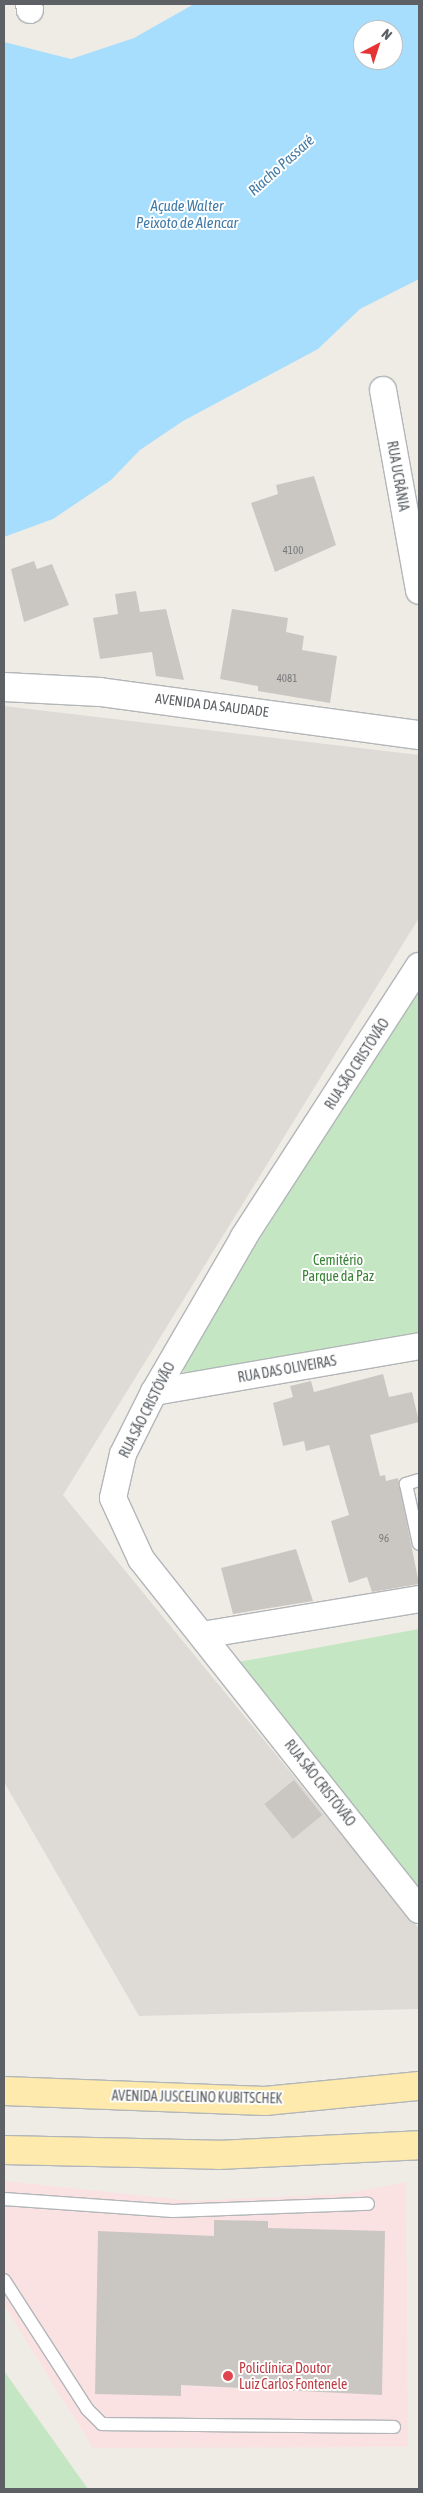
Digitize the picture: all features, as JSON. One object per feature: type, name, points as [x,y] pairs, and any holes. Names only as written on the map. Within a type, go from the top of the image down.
[{"type":"main road","name":"AVENIDA JUSCELINO KUBITSCHEK","points":[[4,2091],[265,2101],[419,2086]]},
{"type":"main road","points":[[4,2150],[218,2155],[419,2145]]},
{"type":"street","name":"RUA UCRÂNIA","points":[[383,390],[419,591]]},
{"type":"street","name":"AVENIDA DA SAUDADE","points":[[4,687],[100,692],[419,735]]},
{"type":"street","name":"RUA SÃO CRISTÓVÃO","points":[[419,966],[244,1237],[154,1392],[123,1454],[113,1498],[141,1558],[419,1910]]},
{"type":"street","name":"RUA DAS OLIVEIRAS","points":[[154,1392],[419,1346]]},
{"type":"street","points":[[202,1635],[419,1599]]},
{"type":"lane","points":[[419,1480],[406,1484],[419,1544]]},
{"type":"lane","points":[[4,2199],[173,2211],[368,2204]]},
{"type":"lane","points":[[4,2280],[87,2409],[102,2424],[394,2427]]},
{"type":"shaded area","points":[[4,706],[419,755],[419,918],[63,1495],[419,1929],[419,2009],[139,2016],[4,1782]]},
{"type":"shaded area","name":"Policlínica Doutor Luiz Carlos Fontenele","points":[[4,2181],[193,2201],[344,2194],[406,2182],[408,2447],[93,2448],[4,2305]]},
{"type":"green space","name":"Cemitério Parque da Paz","points":[[419,987],[419,1335],[191,1381],[180,1365]]},
{"type":"green space","points":[[419,1629],[419,1894],[233,1663]]},
{"type":"green space","points":[[4,2371],[88,2489],[4,2489]]},
{"type":"water","name":"Açude Walter Peixoto de Alencar","points":[[194,4],[419,4],[419,279],[360,309],[318,349],[183,421],[140,450],[111,480],[53,519],[4,537],[4,42],[71,59],[134,38]]},
{"type":"building","points":[[314,476],[336,545],[275,572],[251,503],[278,494],[276,485]]},
{"type":"building","points":[[34,561],[37,569],[52,564],[69,605],[24,622],[11,569]]},
{"type":"building","points":[[136,591],[140,612],[166,609],[184,680],[156,676],[152,652],[100,659],[93,618],[118,614],[115,594]]},
{"type":"building","points":[[232,609],[288,618],[286,632],[304,636],[302,650],[337,656],[330,703],[258,691],[258,686],[220,679]]},
{"type":"building","points":[[383,1374],[389,1397],[412,1392],[419,1422],[370,1435],[380,1476],[385,1475],[386,1481],[398,1478],[419,1584],[372,1592],[367,1577],[349,1583],[331,1521],[349,1515],[329,1445],[306,1451],[304,1441],[283,1446],[273,1403],[293,1397],[290,1386],[311,1381],[314,1392]]},
{"type":"building","points":[[296,1549],[313,1601],[233,1614],[221,1568]]},
{"type":"building","points":[[294,1780],[322,1815],[293,1839],[264,1804]]},
{"type":"building","points":[[214,2220],[268,2221],[268,2228],[385,2231],[382,2395],[181,2385],[181,2396],[95,2394],[98,2231],[214,2236]]},
{"type":"place","name":"Policlínica Doutor Luiz Carlos Fontenele","points":[[228,2376]]},
{"type":"water label","name":"Riacho Passaré","points":[[281,165]]}]
